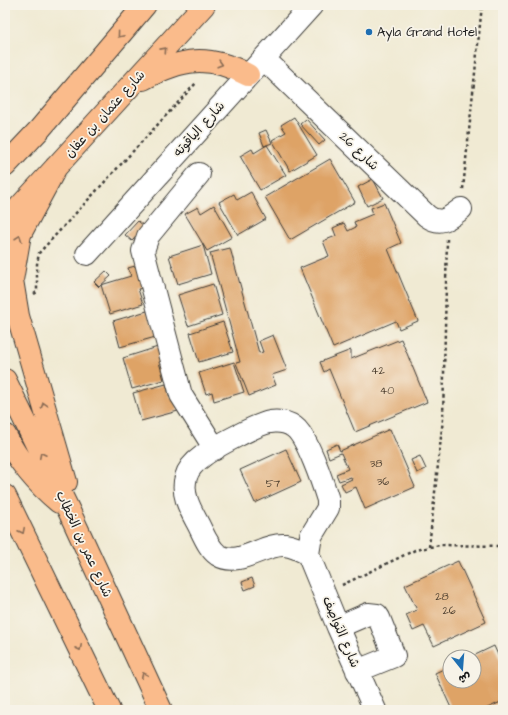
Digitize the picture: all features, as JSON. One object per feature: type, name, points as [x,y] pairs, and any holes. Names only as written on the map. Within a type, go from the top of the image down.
[{"type":"main road","points":[[5,166],[39,130],[145,5]]},
{"type":"main road","name":"شارع عثمان بن عفان","points":[[5,223],[204,5]]},
{"type":"main road","points":[[131,85],[176,64],[197,60],[215,62],[232,67],[248,75]]},
{"type":"main road","points":[[5,146],[39,130]]},
{"type":"main road","points":[[56,167],[20,234],[12,280],[14,298],[65,477],[69,511]]},
{"type":"main road","name":"شارع عمر بن الخطاب","points":[[5,380],[69,511],[161,710]]},
{"type":"main road","points":[[5,435],[14,454],[25,468],[46,491],[69,511]]},
{"type":"main road","points":[[5,496],[109,710]]},
{"type":"street","name":"شارع الياقوته","points":[[87,254],[312,5]]},
{"type":"street","name":"شارع 26","points":[[264,59],[427,216],[437,221],[454,214]]},
{"type":"street","points":[[199,174],[148,236],[143,251],[181,395],[215,449]]},
{"type":"street","points":[[270,422],[284,422],[294,427],[303,437],[328,500],[328,508],[311,536],[308,554],[285,545],[275,546],[233,558],[223,558],[208,544],[190,509],[184,485],[186,475],[194,464],[204,455],[257,427],[270,422]]},
{"type":"street","name":"شارع النَواصِف","points":[[308,554],[338,627],[375,710]]},
{"type":"street","points":[[338,627],[370,613],[379,618],[394,656],[357,671]]},
{"type":"path","points":[[429,547],[441,441],[454,214],[482,5]]},
{"type":"path","points":[[14,298],[37,292],[37,264],[40,253],[215,62]]},
{"type":"path","points":[[324,594],[399,557],[429,547],[440,545],[503,546]]},
{"type":"building","points":[[294,117],[317,155],[290,171],[272,140],[286,132],[281,125]]},
{"type":"building","points":[[306,119],[325,140],[319,145],[300,124]]},
{"type":"building","points":[[266,130],[272,143],[264,146],[259,133]]},
{"type":"building","points":[[267,145],[286,175],[260,190],[240,156],[252,149],[254,153]]},
{"type":"building","points":[[330,159],[355,202],[290,240],[265,197]]},
{"type":"building","points":[[373,179],[383,198],[367,206],[358,187]]},
{"type":"building","points":[[251,192],[266,219],[238,235],[219,202],[234,194],[237,200]]},
{"type":"building","points":[[384,203],[401,243],[388,249],[418,321],[399,329],[396,321],[333,348],[300,268],[329,256],[323,241],[336,236],[333,228],[344,223],[348,231],[356,227],[354,222],[373,214],[371,208]]},
{"type":"building","points":[[214,205],[232,237],[207,251],[185,214],[198,207],[201,213]]},
{"type":"building","points":[[138,221],[145,227],[132,241],[125,235]]},
{"type":"building","points":[[203,245],[211,274],[178,284],[169,256]]},
{"type":"building","points":[[230,248],[259,353],[263,352],[259,341],[273,335],[287,370],[272,375],[276,385],[249,396],[236,363],[240,362],[210,253]]},
{"type":"building","points":[[142,264],[143,288],[138,289],[143,304],[110,314],[101,285],[131,276],[128,268]]},
{"type":"building","points":[[106,271],[111,276],[99,287],[94,282]]},
{"type":"building","points":[[213,284],[222,315],[188,326],[178,295]]},
{"type":"building","points":[[147,311],[159,336],[120,347],[113,321]]},
{"type":"building","points":[[223,322],[233,352],[199,362],[190,333]]},
{"type":"building","points":[[401,339],[427,402],[355,432],[329,369],[324,372],[320,362],[351,350],[351,359]]},
{"type":"building","points":[[161,346],[165,360],[159,362],[164,380],[132,389],[123,358]]},
{"type":"building","points":[[234,362],[244,392],[214,401],[212,392],[206,394],[199,373]]},
{"type":"building","points":[[166,384],[170,398],[174,396],[178,411],[141,421],[133,393]]},
{"type":"building","points":[[390,429],[415,487],[365,509],[356,487],[345,492],[341,484],[352,479],[351,477],[339,481],[336,474],[348,469],[341,453],[329,458],[326,449],[337,444],[340,451]]},
{"type":"building","points":[[286,449],[301,482],[255,503],[240,470]]},
{"type":"building","points":[[420,456],[426,469],[417,473],[411,460]]},
{"type":"building","points":[[458,561],[486,622],[434,646],[424,626],[413,631],[406,615],[417,610],[405,585]]},
{"type":"building","points":[[252,578],[255,586],[245,590],[242,582]]},
{"type":"building","points":[[494,646],[503,666],[503,701],[483,710],[452,710],[442,689],[482,689],[482,652]]},
{"type":"building","points":[[442,670],[442,688],[435,673]]},
{"type":"place","name":"Ayla Grand Hotel","points":[[369,32]]}]
